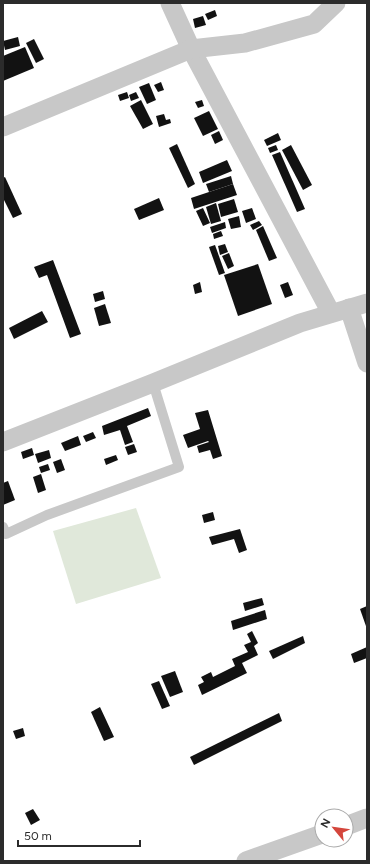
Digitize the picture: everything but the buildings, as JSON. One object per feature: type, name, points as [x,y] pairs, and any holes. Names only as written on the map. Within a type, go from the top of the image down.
[{"type":"street","points":[[170,3],[191,49],[331,313]]},
{"type":"street","points":[[3,127],[191,49],[245,43],[314,24],[336,3]]},
{"type":"street","points":[[3,442],[300,323],[358,305],[367,362]]},
{"type":"street","points":[[354,823],[367,818]]},
{"type":"street","points":[[246,861],[314,837]]},
{"type":"lane","points":[[3,527],[6,534],[47,515],[179,467],[153,383]]},
{"type":"shaded area","points":[[136,508],[161,578],[76,604],[53,531]]}]
